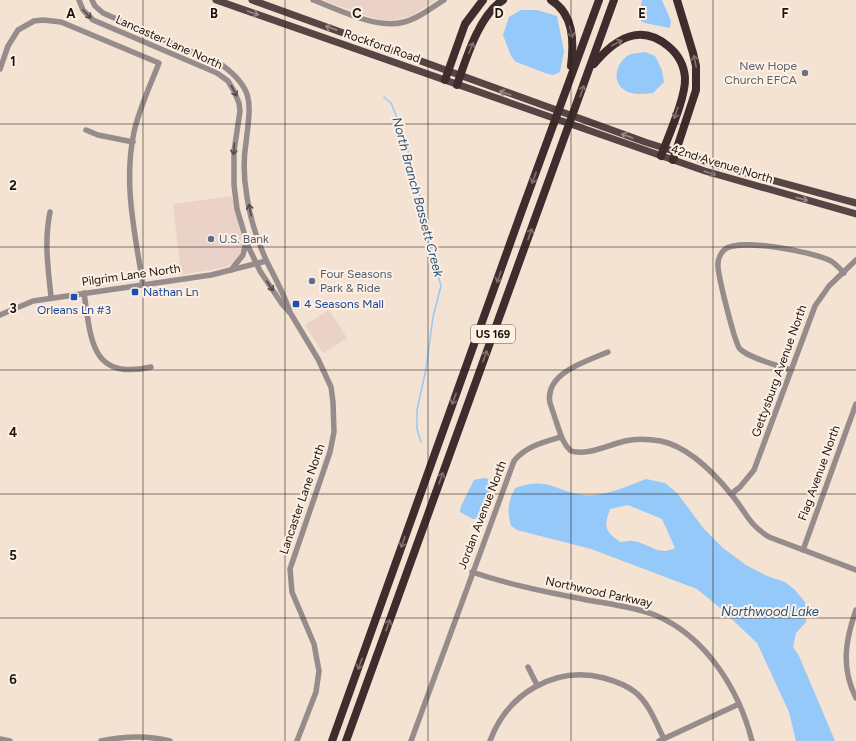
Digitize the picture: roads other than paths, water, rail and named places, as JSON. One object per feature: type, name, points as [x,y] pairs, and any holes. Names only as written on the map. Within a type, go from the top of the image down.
[{"type":"highway","points":[[445,80],[465,24],[483,0]]},
{"type":"highway","points":[[457,84],[484,19],[493,7],[503,0]]},
{"type":"highway","points":[[551,0],[561,8],[572,31],[573,48],[570,78]]},
{"type":"highway","name":"US 169","points":[[332,741],[599,0]]},
{"type":"highway","name":"US 169","points":[[346,741],[614,0]]},
{"type":"highway","points":[[674,156],[696,90],[694,59],[677,0]]},
{"type":"highway","points":[[589,70],[611,45],[624,38],[639,34],[657,38],[675,52],[684,72],[685,83],[662,152]]},
{"type":"main road","name":"Rockford Road","points":[[216,0],[540,113]]},
{"type":"main road","name":"Rockford Road","points":[[252,0],[448,70],[479,84],[542,106]]},
{"type":"main road","name":"42nd Avenue North","points":[[542,106],[586,121],[662,152]]},
{"type":"main road","name":"42nd Avenue North","points":[[540,113],[584,129],[674,156],[856,203]]},
{"type":"main road","name":"42nd Avenue North","points":[[674,156],[722,177],[856,214]]},
{"type":"street","name":"Lancaster Lane North","points":[[78,0],[83,10],[93,20],[217,73],[228,81],[234,91],[240,111],[234,151],[234,180],[237,209],[246,239],[256,264],[282,304],[291,314]]},
{"type":"street","name":"Lancaster Lane North","points":[[92,0],[95,6],[103,13],[144,29],[222,65],[235,74],[242,82],[249,102],[250,113],[245,144],[245,174],[250,216],[266,260],[291,314],[325,373],[331,387],[335,417],[330,452],[290,569],[292,592],[314,644],[319,671],[316,692],[297,741]]},
{"type":"street","points":[[313,0],[376,22],[398,24],[415,18],[444,0]]},
{"type":"street","points":[[0,69],[8,46],[18,30],[34,21],[43,20],[61,22],[159,63],[138,116],[130,166],[130,192],[143,285]]},
{"type":"street","points":[[86,130],[105,137],[133,142]]},
{"type":"street","points":[[50,212],[46,239],[46,254],[51,297]]},
{"type":"street","points":[[231,270],[244,252],[246,239]]},
{"type":"street","points":[[790,370],[747,354],[737,345],[719,271],[718,264],[723,251],[733,245],[740,244],[792,249],[825,258],[844,273]]},
{"type":"street","name":"Pilgrim Lane North","points":[[0,315],[33,301],[51,297],[143,285],[231,270],[266,260]]},
{"type":"street","name":"Gettysburg Avenue North","points":[[731,494],[740,487],[754,470],[815,306],[829,286],[856,260]]},
{"type":"street","points":[[84,293],[93,345],[104,360],[111,366],[128,370],[151,367]]},
{"type":"street","points":[[608,352],[566,370],[559,376],[554,384],[550,402],[561,437],[567,447],[576,453],[637,439],[663,441],[686,452],[713,475],[731,494],[751,524],[760,531],[769,537],[856,570]]},
{"type":"street","name":"Flag Avenue North","points":[[803,550],[856,404]]},
{"type":"street","name":"Jordan Avenue North","points":[[411,741],[514,461],[531,446],[561,437]]},
{"type":"street","name":"Northwood Parkway","points":[[472,572],[516,586],[628,607],[656,616],[682,631],[708,656],[721,673],[739,704],[752,741]]},
{"type":"street","points":[[856,610],[845,652],[849,680],[856,698]]},
{"type":"street","points":[[528,667],[537,685]]},
{"type":"street","points":[[490,741],[506,710],[516,700],[537,685],[553,679],[582,675],[597,676],[620,683],[641,698],[647,706],[661,740],[739,704]]},
{"type":"street","points":[[101,741],[132,736],[146,736],[170,741]]},
{"type":"street","points":[[0,739],[10,741]]},
{"type":"water","points":[[642,0],[662,0],[671,21],[670,28],[645,23],[638,19]]},
{"type":"water","points":[[521,10],[537,10],[557,16],[564,51],[560,72],[553,75],[548,74],[516,62],[511,56],[503,35],[509,17]]},
{"type":"water","points":[[645,52],[655,56],[662,70],[664,82],[653,93],[637,94],[628,92],[619,85],[617,80],[617,70],[619,65],[629,55]]},
{"type":"water","points":[[484,478],[488,479],[491,488],[478,518],[473,519],[460,512],[461,506],[474,480]]},
{"type":"water","name":"Northwood Lake","points":[[646,479],[665,483],[677,493],[704,529],[723,548],[746,565],[767,576],[785,582],[795,590],[805,602],[806,622],[796,633],[793,647],[799,656],[835,741],[796,741],[789,712],[757,643],[720,608],[697,589],[591,549],[517,530],[511,526],[509,507],[515,488],[536,483],[574,493],[592,495],[616,490]],"holes":[[[628,505],[662,519],[675,548],[664,551],[654,549],[638,542],[620,542],[608,531],[606,524],[610,509]]]},
{"type":"waterway","name":"North Branch Bassett Creek","points":[[384,97],[391,103],[403,132],[424,212],[430,246],[441,286],[433,317],[426,369],[417,410],[417,429],[421,442]]},
{"type":"place","name":"New Hope Church EFCA","points":[[805,73]]},
{"type":"place","name":"U.S. Bank","points":[[211,239]]},
{"type":"place","name":"Four Seasons Park & Ride","points":[[312,281]]},
{"type":"place","name":"Nathan Ln","points":[[135,292]]},
{"type":"place","name":"Orleans Ln #3","points":[[74,297]]},
{"type":"place","name":"4 Seasons Mall","points":[[296,304]]}]
